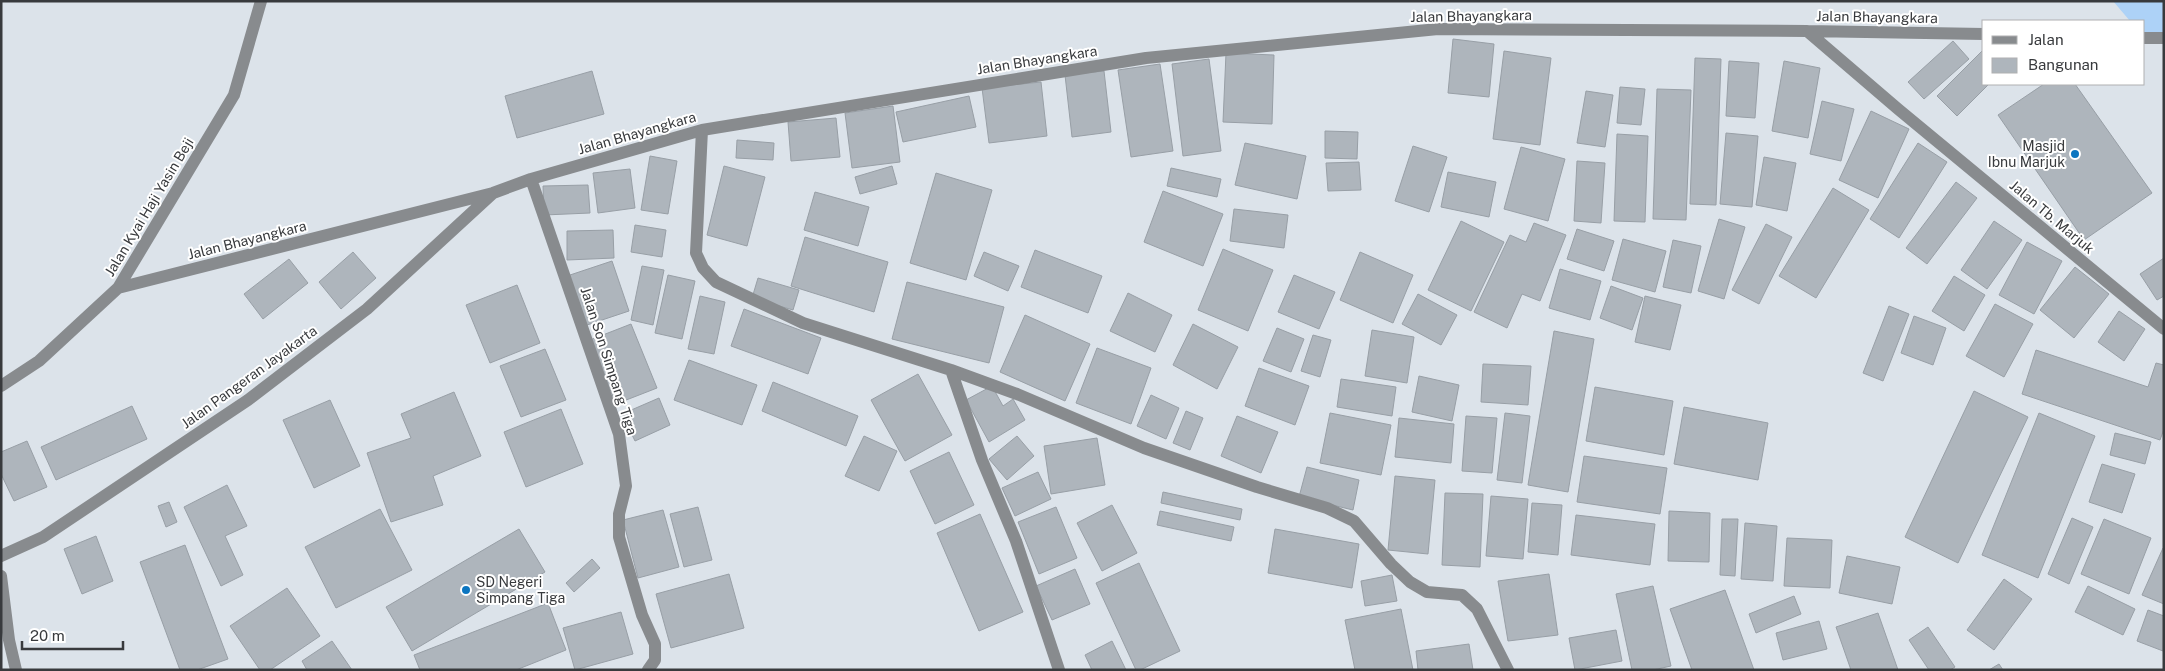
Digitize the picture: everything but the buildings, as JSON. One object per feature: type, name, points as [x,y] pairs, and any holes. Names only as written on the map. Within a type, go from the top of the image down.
[{"type":"street","name":"Jalan Kyai Haji Yasin Beji","points":[[1,386],[40,361],[118,288],[234,95],[261,1]]},
{"type":"street","name":"Jalan Bhayangkara","points":[[118,288],[493,193],[531,179],[702,130],[1146,58],[1428,30],[1808,30],[1982,34]]},
{"type":"street","name":"Jalan Tb. Marjuk","points":[[1808,30],[1898,109],[2164,329]]},
{"type":"street","points":[[2145,38],[2164,38]]},
{"type":"street","points":[[702,130],[696,253],[704,268],[716,282],[803,324],[952,370],[1017,394],[1144,448],[1256,487],[1327,508],[1354,522],[1391,564],[1410,582],[1427,592],[1462,596],[1478,609],[1508,670]]},
{"type":"street","name":"Jalan Son Simpang Tiga","points":[[531,179],[619,434],[626,486],[619,514],[619,537],[642,615],[655,644],[654,660],[648,670]]},
{"type":"street","name":"Jalan Pangeran Jayakarta","points":[[1,556],[43,537],[248,400],[366,309],[493,193]]},
{"type":"street","points":[[952,370],[982,460],[1016,541],[1059,670]]},
{"type":"street","points":[[1,576],[9,640],[16,670]]},
{"type":"shaded area","points":[[2113,1],[2164,1],[2164,35],[2145,35],[2145,20],[2129,20]]},
{"type":"place","name":"Masjid Ibnu Marjuk","points":[[2075,154]]},
{"type":"place","name":"SD Negeri Simpang Tiga","points":[[466,590]]}]
